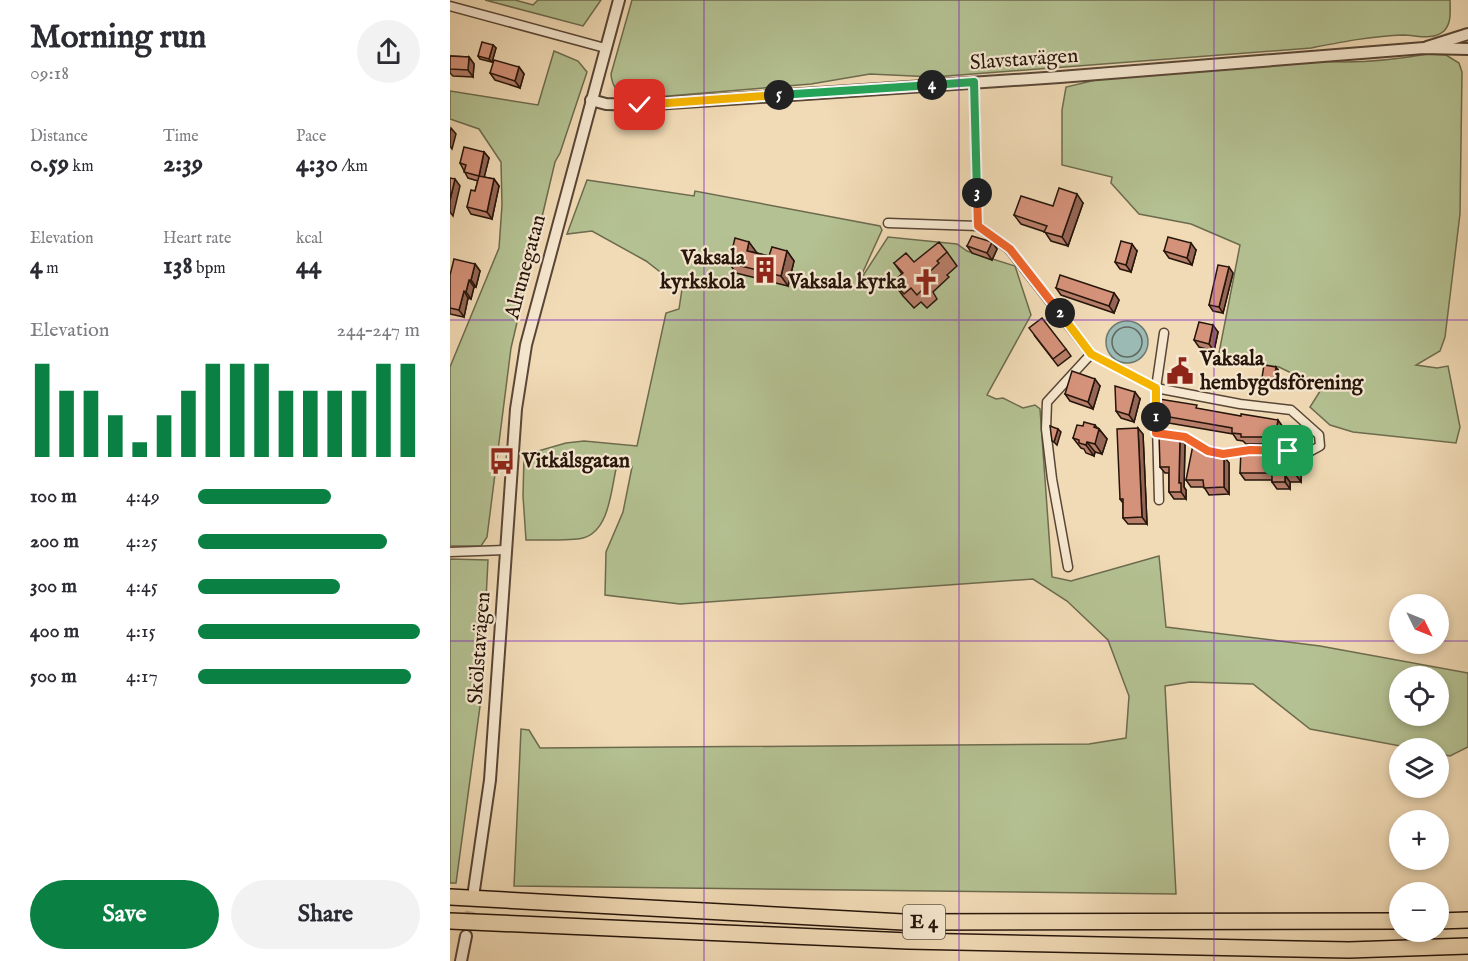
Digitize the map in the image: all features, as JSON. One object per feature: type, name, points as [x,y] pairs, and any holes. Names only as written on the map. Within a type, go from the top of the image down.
[{"type":"highway","name":"E 4","points":[[450,897],[903,922],[1389,921]]},
{"type":"highway","points":[[1449,921],[1468,920]]},
{"type":"highway","name":"E 4","points":[[450,921],[908,941],[1349,950],[1468,946]]},
{"type":"street","name":"Alrunegatan","points":[[505,550],[516,409],[526,345],[619,0]]},
{"type":"street","points":[[450,6],[605,48]]},
{"type":"street","name":"Slavstavägen","points":[[1424,48],[1468,34]]},
{"type":"street","name":"Slavstavägen","points":[[591,100],[606,104],[640,105],[1424,48],[1468,49]]},
{"type":"street","points":[[974,82],[978,226]]},
{"type":"street","points":[[888,223],[978,226],[1010,249],[1091,354],[1156,388],[1240,404],[1291,410],[1318,435],[1320,446],[1310,452],[1260,450],[1223,454],[1208,451],[1185,437],[1156,433]]},
{"type":"street","points":[[1159,500],[1156,388],[1164,333]]},
{"type":"street","points":[[1068,567],[1052,480],[1046,429],[1047,402],[1091,354]]},
{"type":"street","points":[[450,552],[505,550]]},
{"type":"street","name":"Skölstavägen","points":[[474,890],[490,780],[505,550]]},
{"type":"street","points":[[461,961],[466,936]]},
{"type":"green space","points":[[485,0],[515,0],[533,5],[538,0],[601,0],[583,26]]},
{"type":"green space","points":[[632,0],[1450,0],[1450,12],[1444,31],[1429,37],[1403,35],[1311,48],[934,77],[870,74],[811,84],[632,99],[617,90],[611,74]]},
{"type":"green space","points":[[554,51],[578,61],[587,72],[555,162],[511,348],[487,537],[481,546],[450,546],[450,367],[499,248],[502,205],[501,162],[479,129],[450,119],[450,91],[538,105]]},
{"type":"green space","points":[[1428,54],[1446,55],[1459,63],[1462,72],[1460,214],[1445,337],[1440,351],[1416,365],[1437,368],[1448,366],[1460,427],[1456,443],[1353,432],[1330,425],[1310,407],[1322,388],[1279,367],[1218,358],[1240,245],[1191,224],[1139,214],[1111,183],[1112,177],[1062,165],[1062,110],[1066,87],[1104,78],[1321,61],[1375,61]]},
{"type":"green space","points":[[587,180],[694,196],[695,191],[880,226],[882,230],[857,285],[888,237],[957,244],[967,251],[1015,266],[1031,315],[987,395],[996,399],[1003,398],[1023,408],[1035,405],[1040,409],[1052,577],[1071,581],[1159,556],[1166,627],[1320,646],[1430,666],[1389,666],[1389,726],[1449,726],[1449,670],[1468,673],[1468,747],[1450,756],[1449,738],[1389,738],[1389,744],[1310,729],[1253,684],[1190,682],[1165,686],[1176,894],[514,886],[521,729],[529,730],[540,748],[1089,744],[1126,738],[1129,696],[1108,640],[1067,601],[1033,579],[680,604],[605,595],[606,552],[623,512],[632,467],[616,469],[604,519],[592,534],[571,540],[526,540],[523,496],[524,455],[566,443],[584,441],[637,446],[666,313],[679,309],[682,289],[646,261],[592,231],[567,234]]},
{"type":"green space","points":[[450,559],[488,560],[481,699],[456,883],[450,883]]},
{"type":"water","points":[[1127,321],[1142,327],[1148,342],[1142,357],[1127,363],[1112,357],[1106,342],[1112,327]]},
{"type":"building","points":[[482,42],[493,45],[489,59],[478,56]]},
{"type":"building","points":[[450,56],[469,57],[468,70],[450,69]]},
{"type":"building","points":[[494,60],[519,67],[515,81],[490,73]]},
{"type":"building","points":[[464,147],[484,152],[479,176],[464,172],[466,165],[460,163]]},
{"type":"building","points":[[479,176],[494,179],[487,212],[467,207],[471,190],[475,191]]},
{"type":"building","points":[[450,178],[455,179],[450,200]]},
{"type":"building","points":[[1059,188],[1077,194],[1062,237],[1044,232],[1047,226],[1014,215],[1021,196],[1053,206]]},
{"type":"building","points":[[972,236],[992,242],[987,253],[967,246]]},
{"type":"building","points":[[1168,237],[1191,243],[1187,258],[1164,251]]},
{"type":"building","points":[[735,238],[749,242],[747,251],[769,256],[772,247],[787,251],[781,276],[729,263]]},
{"type":"building","points":[[1121,241],[1132,244],[1126,265],[1115,262]]},
{"type":"building","points":[[939,242],[947,252],[922,279],[927,285],[917,295],[911,288],[904,294],[893,282],[903,273],[894,263],[906,253],[914,262]]},
{"type":"building","points":[[454,259],[475,264],[459,310],[450,308],[450,275]]},
{"type":"building","points":[[1218,265],[1229,267],[1219,307],[1209,305]]},
{"type":"building","points":[[1060,275],[1114,293],[1109,306],[1056,288]]},
{"type":"building","points":[[1042,318],[1066,349],[1053,359],[1029,328]]},
{"type":"building","points":[[1199,322],[1213,325],[1209,344],[1194,340]]},
{"type":"building","points":[[1264,365],[1276,367],[1273,386],[1261,384]]},
{"type":"building","points":[[1072,371],[1095,379],[1088,402],[1065,394]]},
{"type":"building","points":[[1115,386],[1135,392],[1129,415],[1116,411]]},
{"type":"building","points":[[1159,399],[1197,405],[1196,408],[1241,416],[1241,414],[1278,420],[1275,437],[1265,435],[1265,437],[1241,437],[1241,434],[1232,433],[1232,428],[1158,415]]},
{"type":"building","points":[[1084,422],[1095,425],[1094,427],[1099,429],[1095,444],[1087,442],[1086,445],[1073,438],[1077,425],[1083,426]]},
{"type":"building","points":[[1050,426],[1058,429],[1054,442],[1052,441]]},
{"type":"building","points":[[1138,428],[1142,517],[1123,518],[1117,429]]},
{"type":"building","points":[[1159,434],[1180,438],[1179,483],[1181,483],[1181,492],[1169,492],[1169,467],[1160,467]]},
{"type":"building","points":[[1193,445],[1199,450],[1212,452],[1212,456],[1224,456],[1224,487],[1204,488],[1203,480],[1186,480]]},
{"type":"building","points":[[1241,450],[1265,450],[1265,461],[1283,462],[1283,451],[1306,451],[1306,458],[1296,458],[1296,475],[1285,475],[1285,482],[1272,482],[1272,473],[1240,473]]},
{"type":"tunnel","points":[[466,936],[474,892]]},
{"type":"place","name":"Vaksala kyrkskola","points":[[765,270]]},
{"type":"place","name":"Vaksala kyrka","points":[[926,282]]},
{"type":"place","name":"Vaksala hembygdsförening","points":[[1180,371]]},
{"type":"place","name":"Vitkålsgatan","points":[[502,461]]},
{"type":"route","points":[[640,105],[974,82],[978,226],[1010,249],[1091,354],[1156,388],[1156,433],[1185,437],[1208,451],[1223,454],[1250,450],[1288,451]]}]
